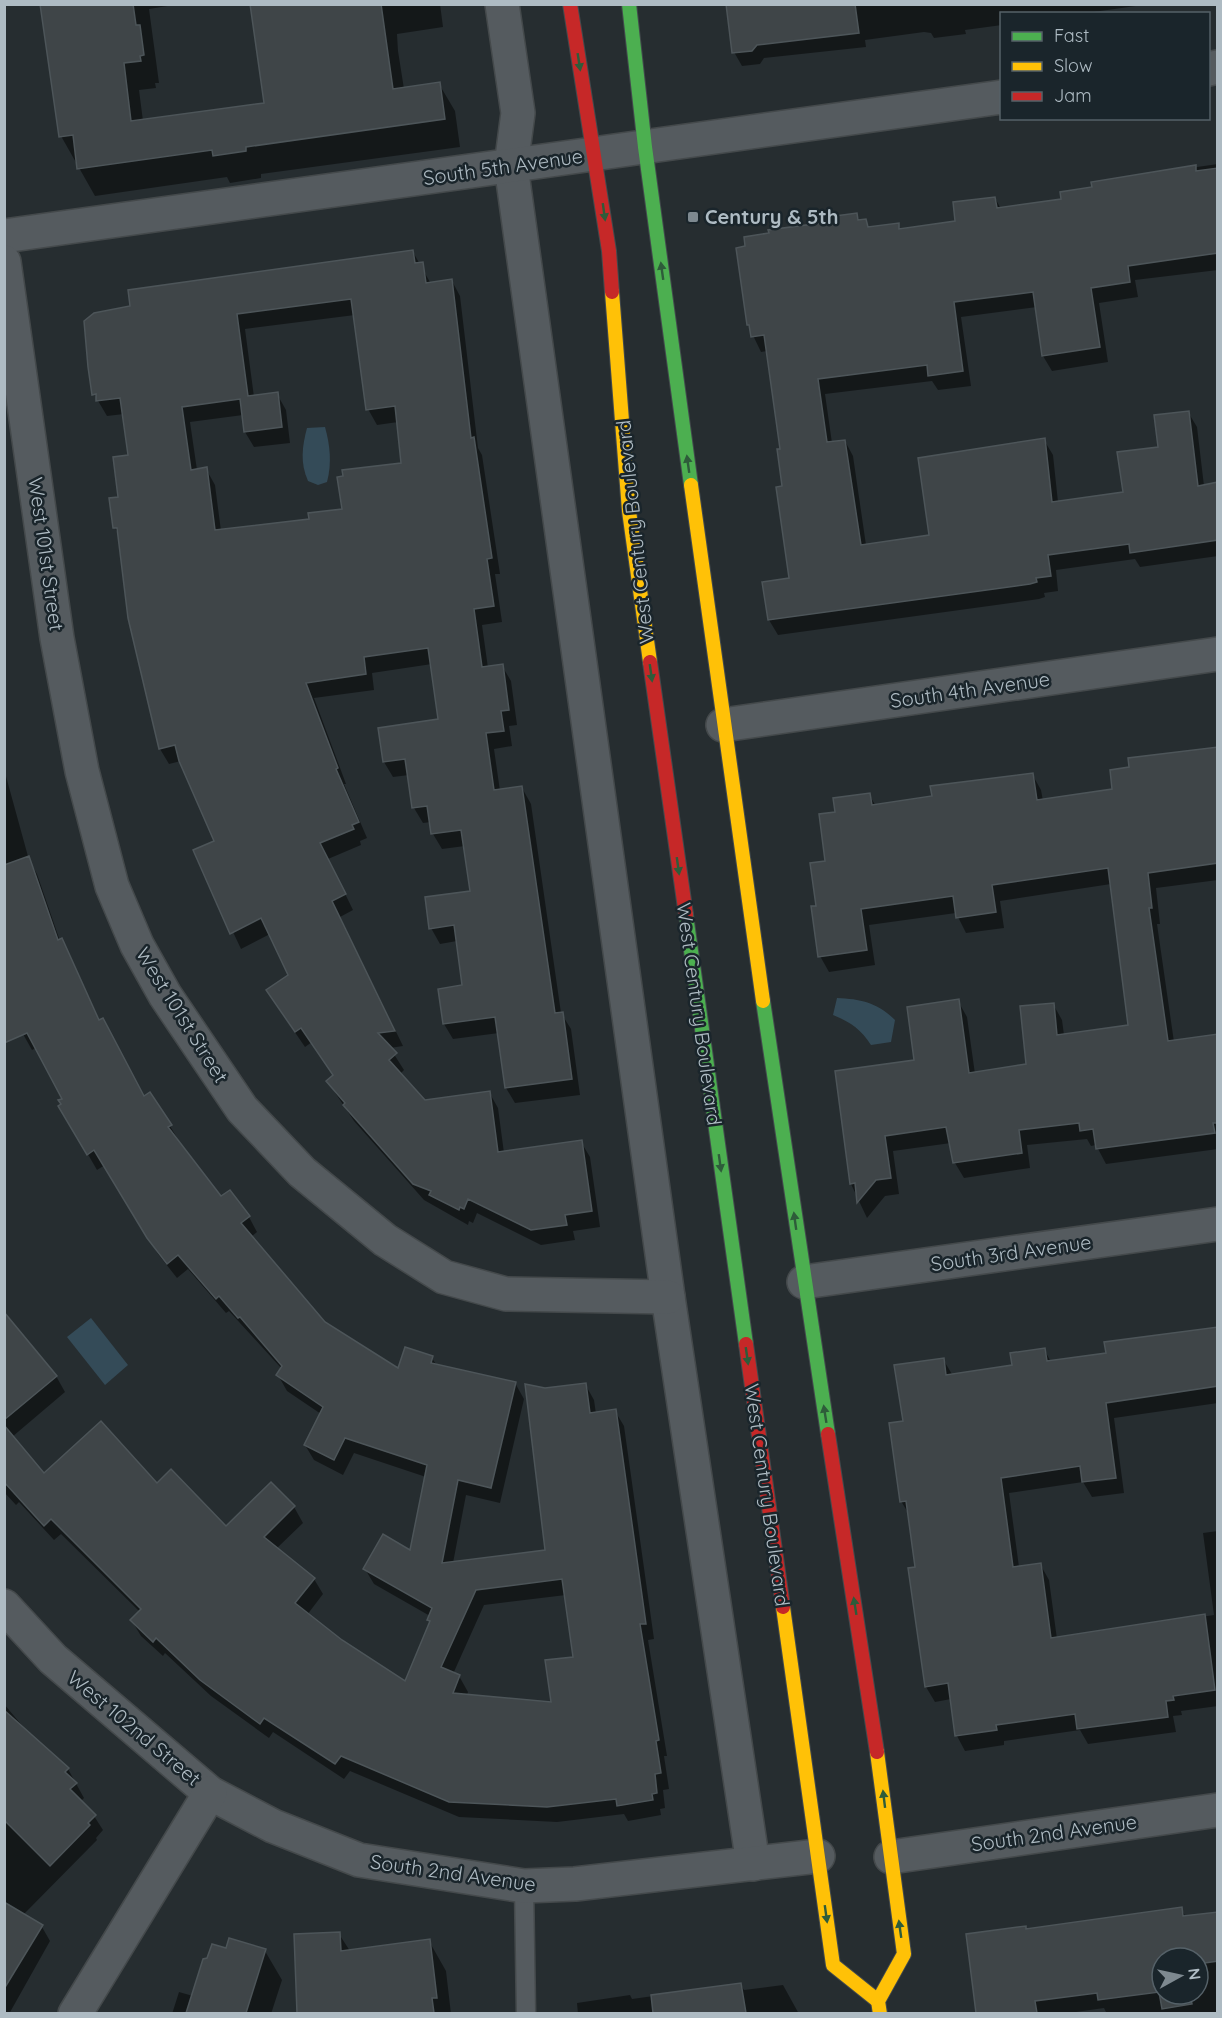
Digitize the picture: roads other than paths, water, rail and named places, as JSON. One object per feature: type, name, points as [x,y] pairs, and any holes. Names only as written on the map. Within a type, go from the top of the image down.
[{"type":"main road","name":"West Century Boulevard","points":[[570,4],[609,251],[628,511],[833,1965],[879,2007],[904,1954],[880,1770],[804,1282],[723,725],[645,147],[629,4]]},
{"type":"street","points":[[502,4],[518,113],[511,166],[668,1297],[753,1864]]},
{"type":"street","name":"South 5th Avenue","points":[[4,236],[1000,97]]},
{"type":"street","name":"West 101st Street","points":[[4,262],[57,638],[82,771],[112,886],[137,945],[165,995],[242,1109],[302,1172],[385,1240],[444,1277],[506,1294],[668,1297]]},
{"type":"street","name":"South 4th Avenue","points":[[723,725],[1218,654]]},
{"type":"street","name":"South 3rd Avenue","points":[[804,1282],[1218,1224]]},
{"type":"street","name":"West 102nd Street","points":[[4,1606],[53,1659],[210,1793],[75,2013]]},
{"type":"street","name":"South 2nd Avenue","points":[[210,1793],[273,1827],[359,1860],[524,1886],[575,1884],[818,1856]]},
{"type":"street","name":"South 2nd Avenue","points":[[891,1857],[1218,1810]]},
{"type":"lane","points":[[524,1886],[526,2013]]},
{"type":"water","points":[[325,427],[330,468],[327,482],[318,485],[308,481],[304,468],[303,448],[307,428]]},
{"type":"water","points":[[837,998],[869,1003],[889,1014],[895,1020],[891,1042],[871,1045],[855,1027],[833,1015]]},
{"type":"water","points":[[91,1318],[128,1365],[105,1385],[67,1337]]},
{"type":"place","name":"Century & 5th","points":[[693,217]]}]
